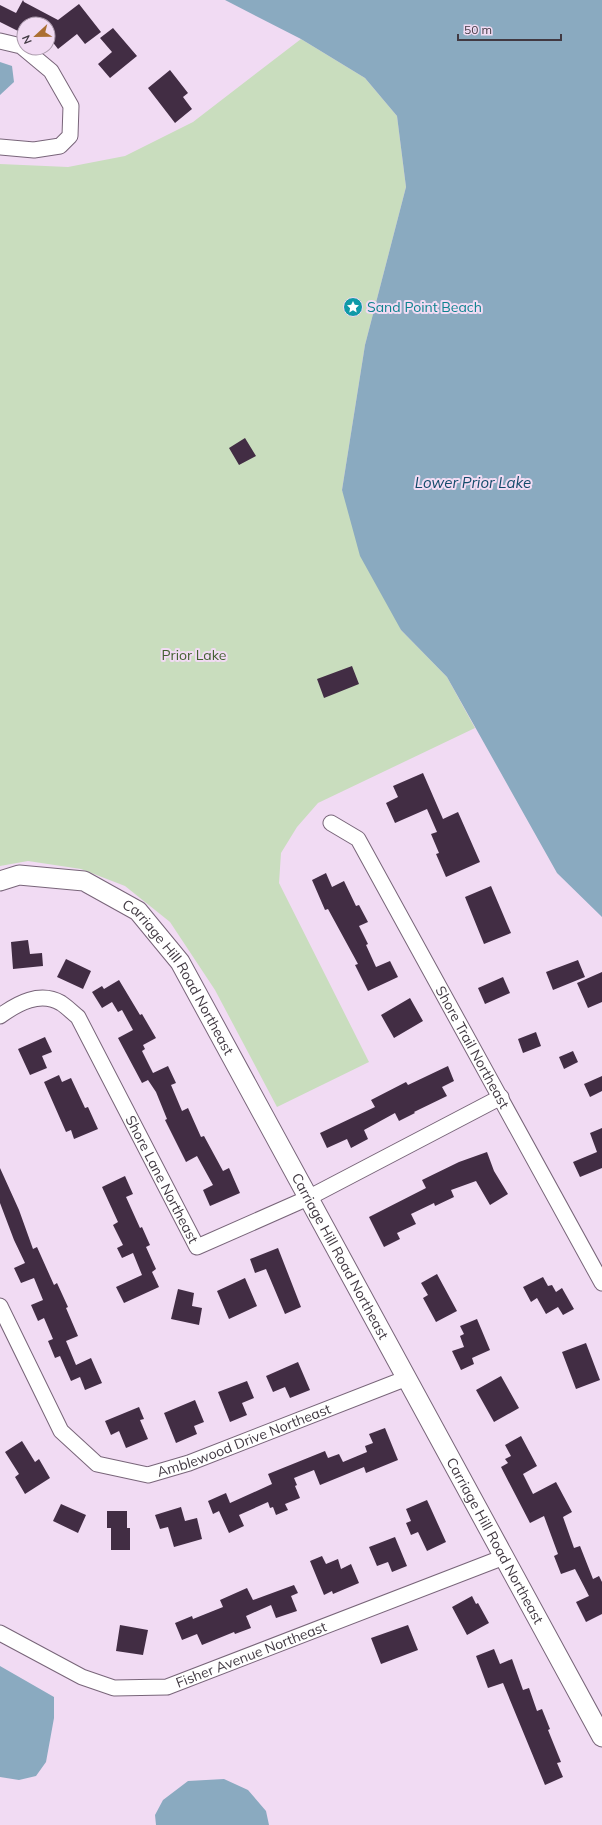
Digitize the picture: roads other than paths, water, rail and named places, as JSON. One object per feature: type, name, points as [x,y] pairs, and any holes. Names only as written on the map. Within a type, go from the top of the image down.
[{"type":"street","points":[[0,41],[21,46],[51,71],[71,106],[70,136],[60,146],[34,150],[0,146]]},
{"type":"street","name":"Shore Trail Northeast","points":[[331,823],[358,839],[602,1283]]},
{"type":"street","name":"Carriage Hill Road Northeast","points":[[0,880],[19,875],[84,881],[138,911],[180,962],[602,1737]]},
{"type":"street","name":"Shore Lane Northeast","points":[[0,1016],[13,1006],[38,997],[60,1003],[78,1017],[197,1247],[308,1198],[501,1097]]},
{"type":"street","name":"Amblewood Drive Northeast","points":[[0,1306],[4,1326],[61,1432],[96,1464],[148,1474],[189,1462],[407,1378]]},
{"type":"street","name":"Fisher Avenue Northeast","points":[[0,1633],[82,1677],[114,1688],[167,1687],[504,1557]]},
{"type":"water","name":"Lower Prior Lake","points":[[225,0],[602,0],[602,917],[557,873],[447,677],[401,630],[360,556],[342,490],[365,345],[406,187],[397,116],[365,78],[301,39]]},
{"type":"water","points":[[0,62],[12,66],[14,82],[0,95]]},
{"type":"water","points":[[0,1666],[54,1697],[54,1718],[46,1762],[36,1776],[19,1780],[0,1777]]},
{"type":"water","points":[[224,1779],[248,1790],[266,1811],[269,1825],[156,1825],[155,1815],[163,1800],[188,1781]]},
{"type":"place","name":"Sand Point Beach","points":[[353,307]]},
{"type":"park label","name":"Prior Lake","points":[[194,655]]}]
